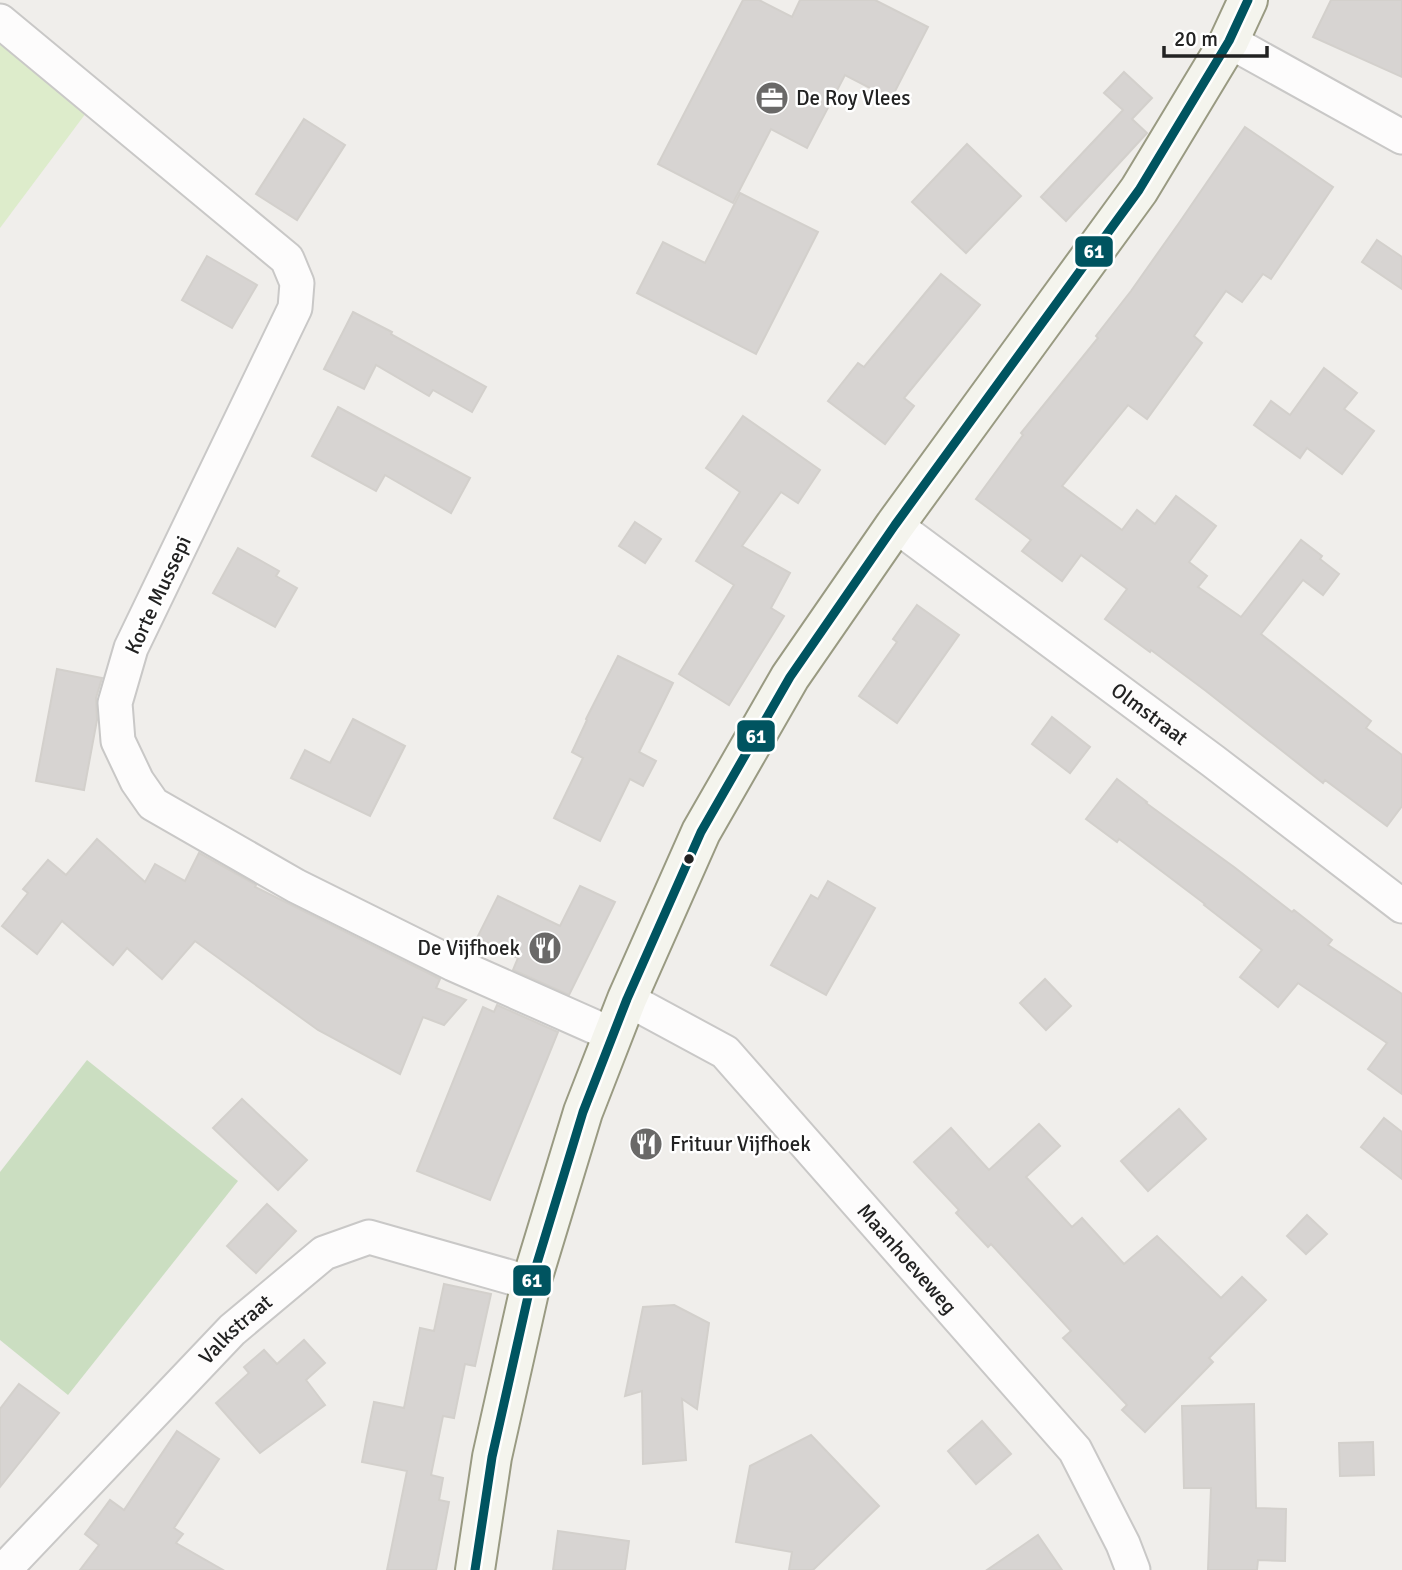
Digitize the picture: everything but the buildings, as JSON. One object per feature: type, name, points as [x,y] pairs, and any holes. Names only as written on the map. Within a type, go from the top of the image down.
[{"type":"main road","points":[[475,1570],[492,1457],[531,1283],[583,1112],[627,999],[701,832],[790,677],[895,525],[1139,190],[1228,41],[1248,0]]},
{"type":"street","name":"Korte Mussepi","points":[[0,21],[287,259],[298,283],[295,308],[131,648],[115,703],[118,741],[137,781],[153,804],[296,886],[453,964],[613,1035]]},
{"type":"street","points":[[1228,41],[1402,138]]},
{"type":"street","name":"Olmstraat","points":[[895,525],[1213,761],[1402,906]]},
{"type":"street","name":"Maanhoeveweg","points":[[627,999],[725,1052],[1075,1450],[1123,1544],[1133,1570]]},
{"type":"street","name":"Valkstraat","points":[[4,1570],[232,1330],[324,1253],[369,1237],[531,1283]]},
{"type":"green space","points":[[0,41],[86,113],[0,228]]},
{"type":"green space","points":[[87,1060],[238,1181],[68,1395],[0,1340],[0,1172]]},
{"type":"transit line","name":"61","points":[[475,1570],[492,1457],[531,1283],[583,1112],[627,999],[701,832],[790,677],[895,525],[1139,190],[1229,41],[1248,0]]},
{"type":"place","name":"De Roy Vlees","points":[[772,98]]},
{"type":"place","name":"De Vijfhoek","points":[[545,948]]},
{"type":"place","name":"Frituur Vijfhoek","points":[[646,1144]]}]
